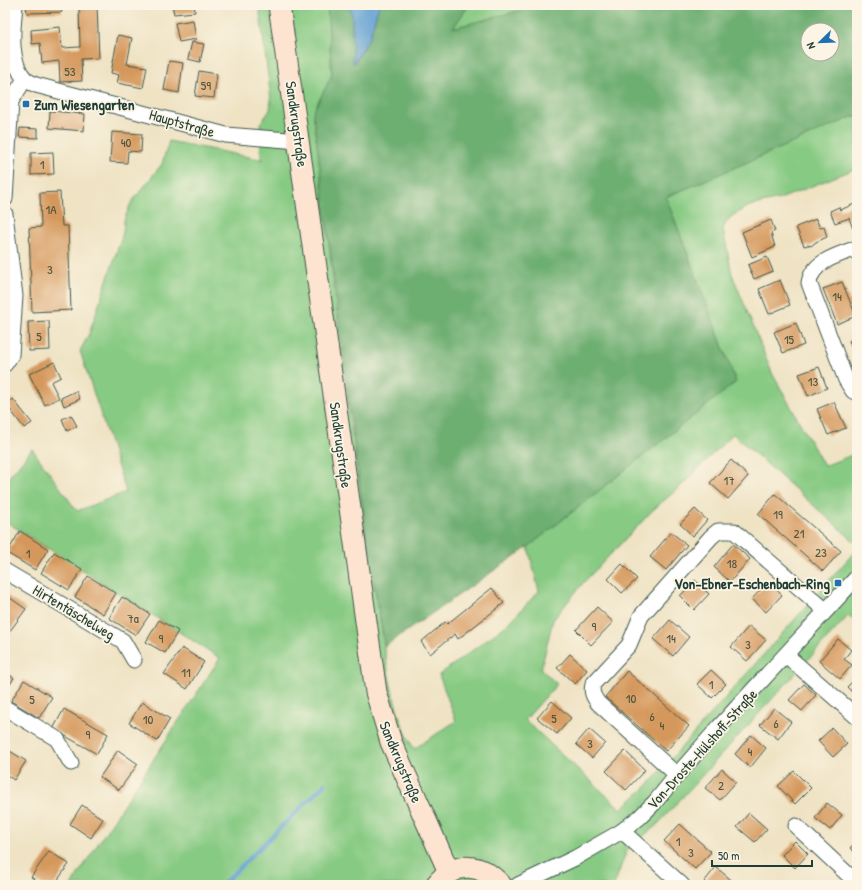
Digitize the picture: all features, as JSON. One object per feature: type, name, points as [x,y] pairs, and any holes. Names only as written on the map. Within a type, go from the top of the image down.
[{"type":"street","points":[[5,199],[11,101],[25,79],[14,59],[14,5]]},
{"type":"street","name":"Sandkrugstraße","points":[[279,5],[300,141],[376,692],[391,742],[443,879],[466,867],[479,868],[491,874],[501,885]]},
{"type":"street","name":"Hauptstraße","points":[[25,79],[58,92],[148,113],[226,135],[300,141]]},
{"type":"street","points":[[5,214],[15,296],[11,355],[5,364]]},
{"type":"street","points":[[857,248],[822,262],[810,275],[809,283],[846,380],[853,391],[857,393]]},
{"type":"street","points":[[677,775],[598,703],[593,696],[592,691],[593,684],[629,645],[641,616],[711,537],[718,531],[734,531],[825,610]]},
{"type":"street","name":"Hirtentäschelweg","points":[[5,571],[123,641],[134,660]]},
{"type":"street","name":"Von-Droste-Hülshoff-Straße","points":[[518,885],[575,858],[622,832],[655,802],[677,775],[857,576]]},
{"type":"street","points":[[786,655],[857,717]]},
{"type":"street","points":[[5,708],[57,739],[71,763]]},
{"type":"street","points":[[796,826],[857,883]]},
{"type":"street","points":[[622,832],[682,885]]},
{"type":"green space","points":[[259,5],[327,5],[332,75],[313,112],[349,414],[366,535],[393,694],[405,732],[414,749],[456,721],[439,675],[508,624],[539,591],[528,547],[736,382],[666,197],[857,115],[857,168],[780,199],[749,206],[732,216],[726,222],[723,229],[732,274],[772,373],[824,466],[857,453],[857,544],[733,434],[682,485],[654,509],[584,582],[553,620],[541,669],[557,684],[525,720],[621,809],[649,784],[857,549],[857,623],[848,616],[658,824],[627,850],[614,885],[71,885],[220,658],[5,521],[5,482],[32,449],[77,511],[126,492],[80,351],[89,334],[123,233],[124,220],[131,203],[162,164],[169,141],[264,160],[261,158],[260,124],[270,110],[271,100]]},
{"type":"green space","points":[[327,5],[349,5],[352,16],[354,64],[369,39],[379,5],[469,5],[453,28],[541,5],[857,5],[857,115],[666,197],[736,382],[528,547],[385,646],[367,542],[313,112],[332,75]]},
{"type":"green space","points":[[469,5],[541,5],[453,28]]},
{"type":"water","points":[[349,5],[379,5],[369,39],[353,64],[352,16]]},
{"type":"building","points":[[26,5],[61,5],[62,12],[27,13]]},
{"type":"building","points":[[79,5],[97,5],[99,58],[81,59],[82,81],[60,82],[59,61],[42,63],[40,43],[32,44],[31,30],[60,27],[62,48],[80,47]]},
{"type":"building","points":[[172,5],[194,5],[195,12],[174,14]]},
{"type":"building","points":[[193,20],[196,39],[179,42],[175,23]]},
{"type":"building","points":[[118,35],[132,38],[127,64],[147,67],[143,88],[117,83],[119,75],[111,73]]},
{"type":"building","points":[[192,42],[204,44],[200,62],[188,59]]},
{"type":"building","points":[[169,61],[183,63],[179,93],[164,90]]},
{"type":"building","points":[[199,71],[217,74],[214,98],[195,96]]},
{"type":"building","points":[[50,111],[85,114],[84,131],[49,128]]},
{"type":"building","points":[[20,128],[38,129],[38,138],[19,137]]},
{"type":"building","points":[[112,132],[142,134],[141,152],[128,151],[127,163],[110,162]]},
{"type":"building","points":[[53,152],[54,174],[31,175],[31,153]]},
{"type":"building","points":[[60,192],[62,226],[68,226],[71,310],[32,312],[29,228],[41,227],[40,193]]},
{"type":"building","points":[[857,203],[857,227],[853,229],[849,218],[835,223],[830,211],[839,207],[840,210]]},
{"type":"building","points":[[816,219],[820,228],[824,227],[827,237],[811,246],[804,246],[796,227]]},
{"type":"building","points":[[771,220],[775,231],[771,233],[775,247],[752,257],[742,232]]},
{"type":"building","points":[[767,257],[773,271],[754,279],[748,265]]},
{"type":"building","points":[[780,280],[790,305],[769,314],[759,289]]},
{"type":"building","points":[[842,282],[856,316],[837,324],[823,289]]},
{"type":"building","points":[[49,321],[50,350],[29,351],[28,322]]},
{"type":"building","points":[[796,323],[804,345],[783,353],[774,332]]},
{"type":"building","points":[[857,338],[857,362],[849,341]]},
{"type":"building","points":[[54,362],[61,377],[51,382],[59,398],[45,405],[29,374]]},
{"type":"building","points":[[819,367],[827,388],[808,396],[799,374]]},
{"type":"building","points":[[76,391],[80,399],[64,406],[61,398]]},
{"type":"building","points":[[13,399],[32,423],[24,428],[6,404]]},
{"type":"building","points":[[834,402],[846,428],[828,435],[817,409]]},
{"type":"building","points":[[71,415],[77,426],[67,431],[62,419]]},
{"type":"building","points":[[731,460],[748,476],[728,499],[710,483]]},
{"type":"building","points":[[775,494],[841,551],[823,571],[758,514]]},
{"type":"building","points":[[695,509],[707,520],[693,536],[680,524]]},
{"type":"building","points":[[20,531],[48,549],[35,570],[7,553]]},
{"type":"building","points":[[671,532],[687,545],[666,570],[650,557]]},
{"type":"building","points":[[733,544],[750,559],[730,582],[714,567]]},
{"type":"building","points":[[54,552],[82,569],[69,590],[41,573]]},
{"type":"building","points":[[622,564],[637,579],[622,593],[608,579]]},
{"type":"building","points":[[88,576],[116,593],[103,614],[75,597]]},
{"type":"building","points":[[695,580],[709,594],[694,610],[680,596]]},
{"type":"building","points":[[768,582],[782,595],[766,612],[752,599]]},
{"type":"building","points":[[492,588],[504,603],[458,639],[455,634],[430,654],[421,642],[445,622],[447,624]]},
{"type":"building","points":[[6,595],[26,609],[7,635],[5,633]]},
{"type":"building","points":[[122,597],[150,614],[136,635],[109,618]]},
{"type":"building","points":[[597,607],[613,622],[591,645],[576,630]]},
{"type":"building","points":[[159,620],[178,631],[165,653],[146,642]]},
{"type":"building","points":[[670,620],[689,637],[673,656],[653,639]]},
{"type":"building","points":[[749,626],[766,640],[747,661],[731,647]]},
{"type":"building","points":[[838,639],[851,650],[844,659],[852,665],[840,679],[819,661]]},
{"type":"building","points":[[182,648],[204,662],[187,689],[164,674]]},
{"type":"building","points":[[570,654],[587,670],[575,684],[557,668]]},
{"type":"building","points":[[711,670],[726,684],[712,698],[697,684]]},
{"type":"building","points":[[627,671],[689,726],[666,751],[605,697]]},
{"type":"building","points":[[5,672],[14,678],[5,692]]},
{"type":"building","points":[[857,677],[857,697],[847,687]]},
{"type":"building","points":[[24,680],[52,697],[39,718],[11,701]]},
{"type":"building","points":[[804,684],[816,695],[802,711],[789,700]]},
{"type":"building","points":[[552,701],[571,718],[557,734],[537,718]]},
{"type":"building","points":[[142,702],[170,719],[157,741],[129,723]]},
{"type":"building","points":[[774,708],[791,722],[778,739],[760,725]]},
{"type":"building","points":[[64,709],[108,734],[97,754],[53,729]]},
{"type":"building","points":[[832,728],[847,744],[833,757],[818,741]]},
{"type":"building","points":[[589,729],[605,743],[592,758],[576,744]]},
{"type":"building","points":[[751,735],[766,748],[750,768],[735,754]]},
{"type":"building","points":[[5,748],[26,761],[14,780],[5,774]]},
{"type":"building","points":[[118,750],[138,764],[119,790],[100,777]]},
{"type":"building","points":[[625,751],[645,770],[626,790],[606,771]]},
{"type":"building","points":[[722,769],[736,782],[720,800],[705,788]]},
{"type":"building","points":[[794,771],[811,788],[795,804],[778,786]]},
{"type":"building","points":[[827,803],[842,815],[830,830],[815,818]]},
{"type":"building","points":[[82,805],[103,819],[91,838],[70,824]]},
{"type":"building","points":[[749,813],[767,829],[755,842],[737,827]]},
{"type":"building","points":[[680,824],[711,852],[695,869],[664,841]]},
{"type":"building","points":[[795,841],[808,854],[795,868],[782,855]]},
{"type":"building","points":[[857,841],[857,854],[850,848]]},
{"type":"building","points":[[49,851],[69,864],[54,885],[43,885],[31,877]]},
{"type":"building","points":[[716,867],[737,885],[707,885],[704,882]]},
{"type":"waterway","points":[[222,885],[325,784]]},
{"type":"place","name":"Zum Wiesengarten","points":[[26,104]]},
{"type":"place","name":"Von-Ebner-Eschenbach-Ring","points":[[838,583]]}]
